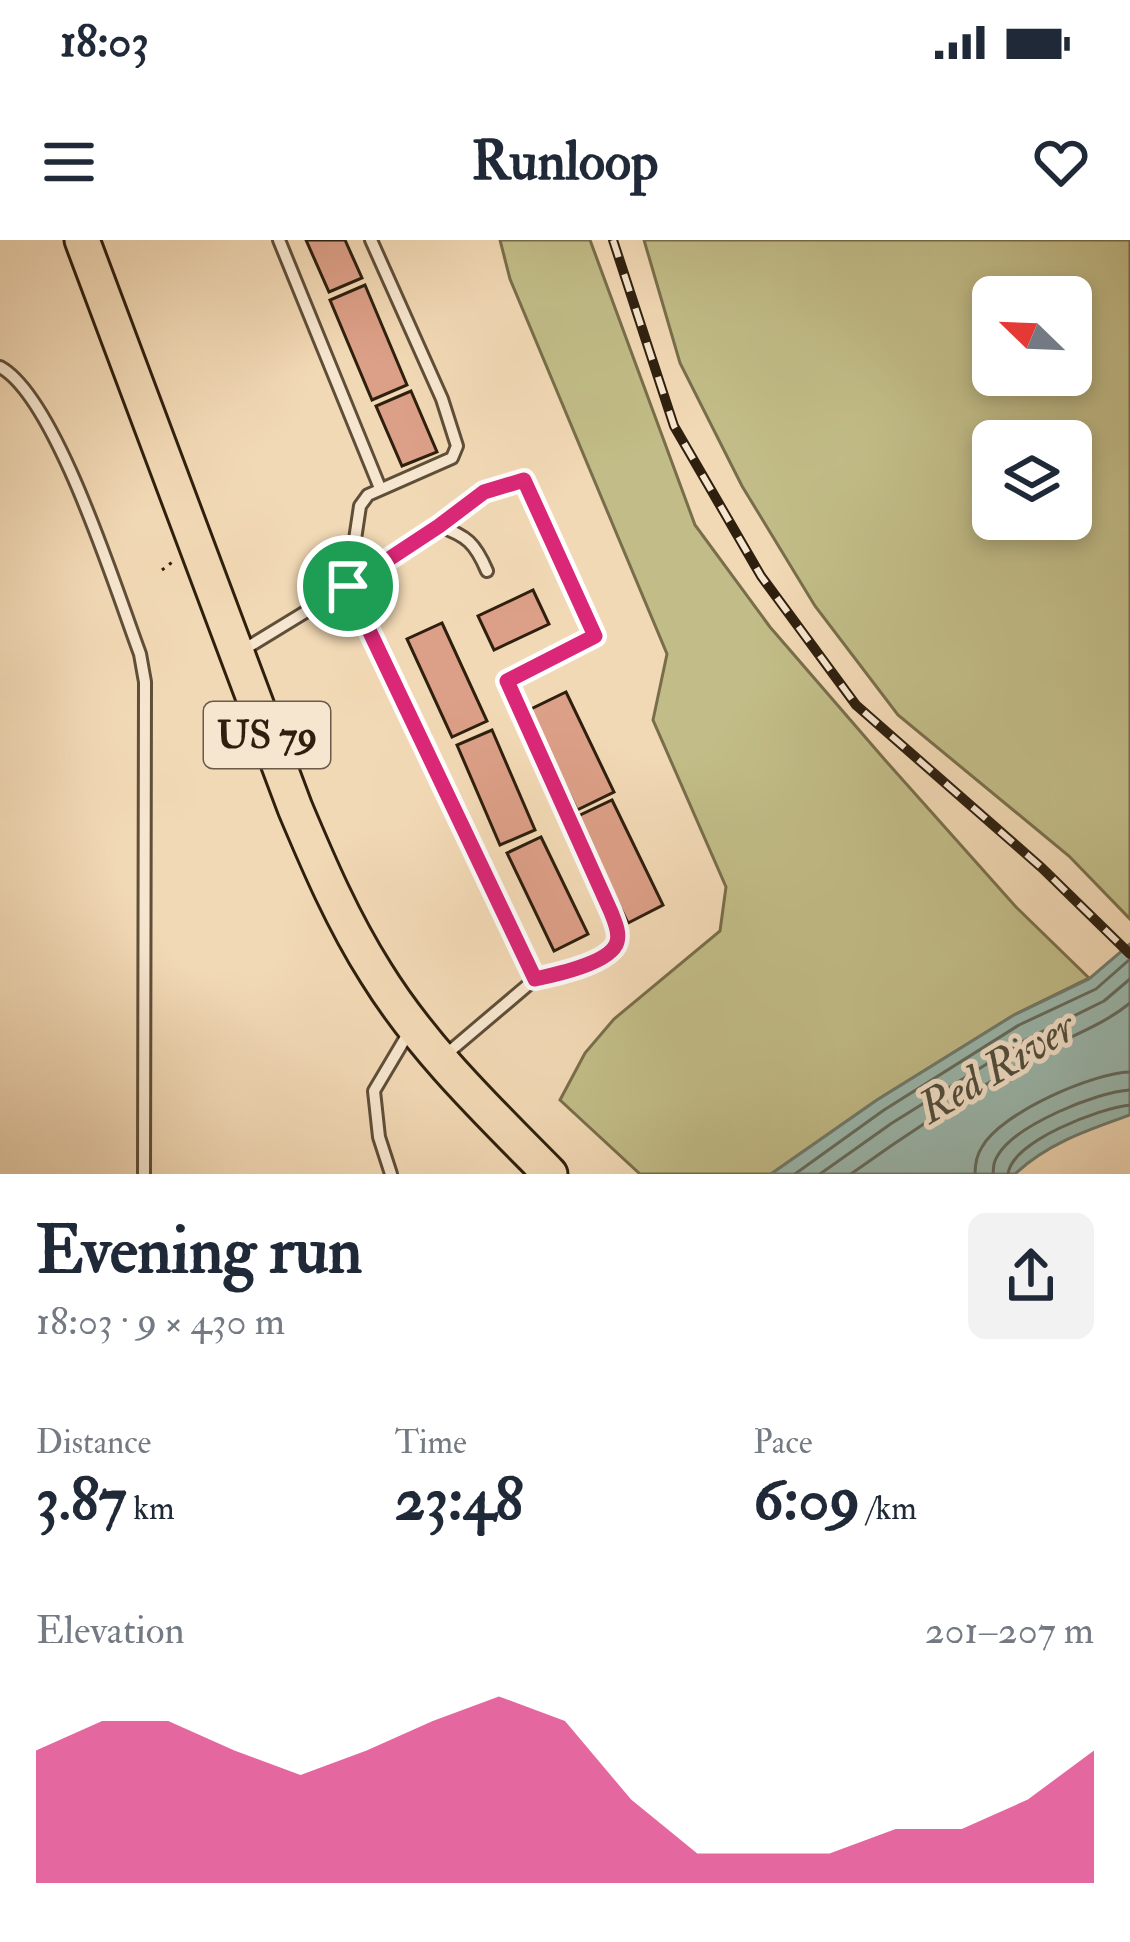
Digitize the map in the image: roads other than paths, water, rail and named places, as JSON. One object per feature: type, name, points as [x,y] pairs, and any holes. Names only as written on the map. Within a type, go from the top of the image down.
[{"type":"highway","name":"US 79","points":[[82,240],[328,886],[377,975],[453,1076],[550,1174]]},
{"type":"lane","points":[[279,240],[380,488]]},
{"type":"lane","points":[[371,240],[442,399],[457,446],[452,458],[368,495],[360,506],[348,586],[535,979]]},
{"type":"lane","points":[[0,367],[26,389],[66,459],[140,654],[145,682],[143,1174]]},
{"type":"lane","points":[[237,654],[348,586],[484,492],[524,480],[595,636],[507,681],[617,929],[617,942],[602,957],[565,973],[535,979],[440,1059]]},
{"type":"lane","points":[[439,526],[477,547],[487,571]]},
{"type":"lane","points":[[391,1174],[379,1137],[374,1091],[414,1024]]},
{"type":"water","name":"Red River","points":[[1130,944],[1130,1115],[1055,1146],[1015,1174],[771,1174],[877,1100],[1014,1015],[1089,979]]},
{"type":"railway","points":[[613,240],[674,426],[761,576],[856,705],[1042,868],[1130,954]]}]
